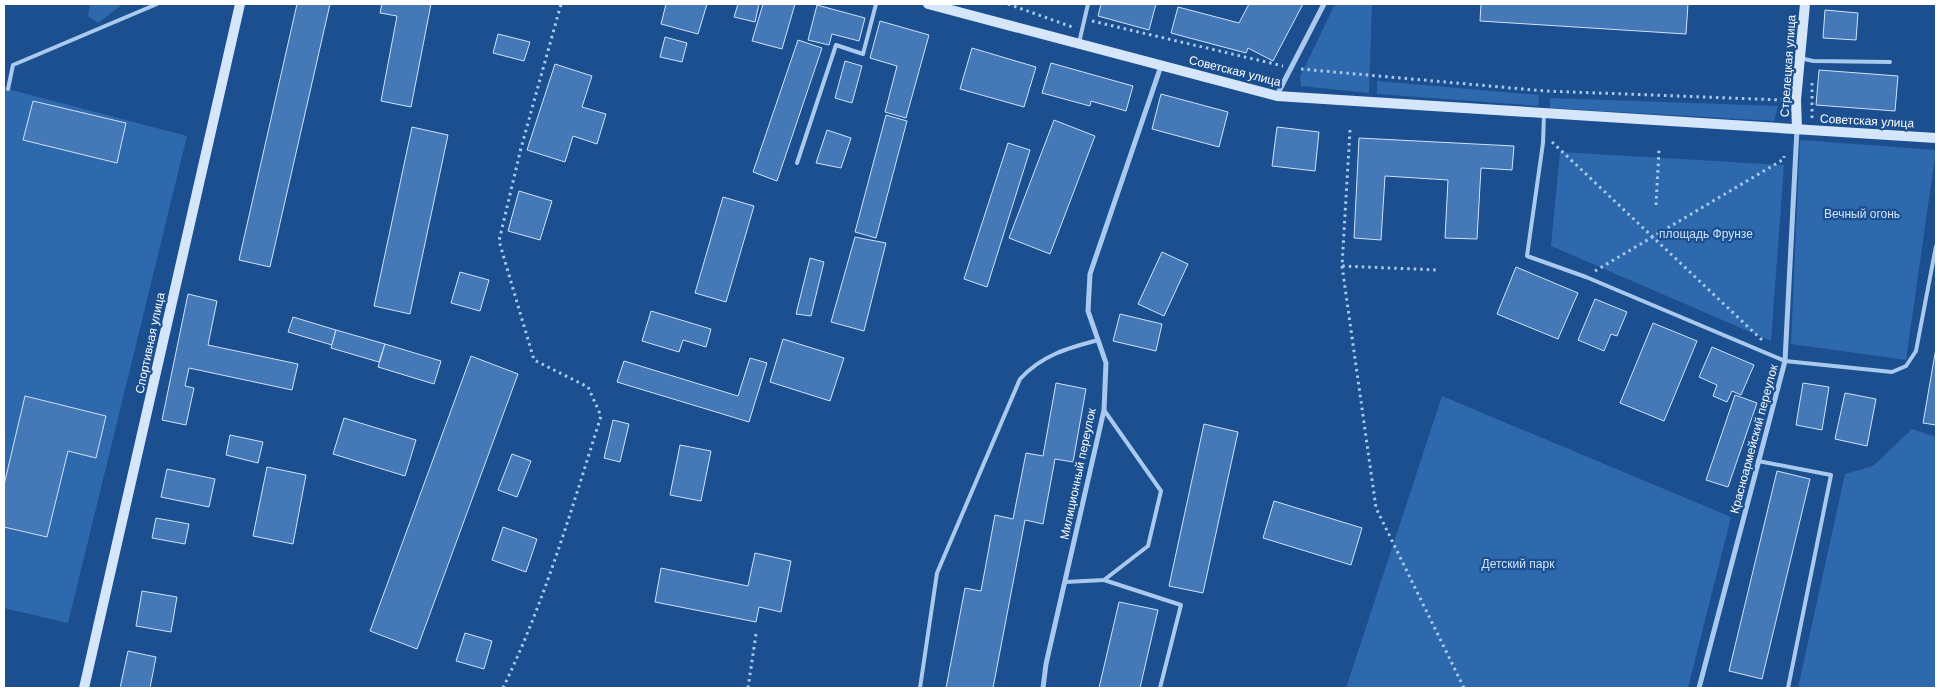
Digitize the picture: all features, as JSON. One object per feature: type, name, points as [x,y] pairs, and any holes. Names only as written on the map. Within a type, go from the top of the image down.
[{"type":"street","name":"Спортивная улица","points":[[84,688],[240,4]]},
{"type":"street","name":"Советская улица","points":[[928,4],[948,6],[1161,66],[1277,96],[1544,114]]},
{"type":"street","points":[[1277,96],[1324,4]]},
{"type":"street","name":"Стрелецкая улица","points":[[1797,129],[1796,100],[1805,4]]},
{"type":"street","name":"Милиционный переулок","points":[[1043,688],[1046,664],[1104,410],[1106,363],[1088,311],[1090,274],[1161,66]]},
{"type":"street","points":[[1544,114],[1797,129]]},
{"type":"street","name":"Советская улица","points":[[1797,129],[1936,138]]},
{"type":"street","name":"Красноармейский переулок","points":[[1699,688],[1785,361],[1797,129]]},
{"type":"lane","points":[[8,89],[13,65],[157,4]]},
{"type":"lane","points":[[797,162],[836,45],[864,54],[876,4]]},
{"type":"lane","points":[[1079,43],[1088,4]]},
{"type":"lane","points":[[1800,58],[1813,61],[1890,62]]},
{"type":"lane","points":[[1544,114],[1543,143],[1527,256],[1586,277],[1785,361],[1892,372],[1906,366],[1916,351],[1936,246]]},
{"type":"lane","points":[[920,688],[937,573],[1020,379],[1030,368],[1057,351],[1098,340]]},
{"type":"lane","points":[[1104,410],[1161,491],[1148,546],[1104,580]]},
{"type":"lane","points":[[1758,461],[1831,475],[1788,688]]},
{"type":"lane","points":[[1065,582],[1104,580],[1180,605],[1160,688]]},
{"type":"path","points":[[503,688],[515,663],[555,560],[601,416],[588,388],[534,360],[499,241],[521,148],[561,4]]},
{"type":"path","points":[[1008,4],[1082,30],[1092,20],[1290,68],[1545,91],[1812,101]]},
{"type":"path","points":[[1350,130],[1342,266],[1376,508],[1464,688]]},
{"type":"path","points":[[1552,143],[1764,342]]},
{"type":"path","points":[[1656,205],[1659,150]]},
{"type":"path","points":[[1586,277],[1784,159]]},
{"type":"path","points":[[1342,266],[1438,270]]},
{"type":"path","points":[[748,688],[756,634]]},
{"type":"green space","points":[[90,4],[123,4],[98,23],[88,16]]},
{"type":"green space","points":[[1335,4],[1372,4],[1369,93],[1301,86],[1300,77]]},
{"type":"green space","points":[[1377,81],[1539,95],[1538,106],[1377,94]]},
{"type":"green space","points":[[4,88],[187,136],[68,623],[4,608]]},
{"type":"green space","points":[[1550,98],[1778,106],[1774,121],[1550,108]]},
{"type":"green space","name":"Вечный огонь","points":[[1800,140],[1936,150],[1906,360],[1791,344]]},
{"type":"green space","name":"площадь Фрунзе","points":[[1560,152],[1784,165],[1771,341],[1551,246]]},
{"type":"green space","name":"Детский парк","points":[[1442,396],[1731,517],[1688,688],[1346,688]]},
{"type":"green space","points":[[1912,429],[1936,437],[1936,688],[1798,688],[1845,474],[1873,466]]},
{"type":"building","points":[[297,4],[330,4],[270,267],[239,260]]},
{"type":"building","points":[[382,4],[431,4],[411,107],[381,101],[397,16],[380,13]]},
{"type":"building","points":[[666,4],[707,4],[698,34],[661,24]]},
{"type":"building","points":[[738,4],[759,4],[755,22],[734,17]]},
{"type":"building","points":[[763,4],[795,4],[782,49],[752,41]]},
{"type":"building","points":[[1101,4],[1156,4],[1149,30],[1098,16]]},
{"type":"building","points":[[1249,4],[1303,4],[1273,61],[1248,48],[1246,53],[1171,33],[1178,7],[1239,23]]},
{"type":"building","points":[[1481,4],[1688,4],[1686,34],[1480,21]]},
{"type":"building","points":[[817,5],[865,18],[859,41],[832,34],[829,45],[808,40]]},
{"type":"building","points":[[1825,10],[1858,13],[1856,40],[1823,38]]},
{"type":"building","points":[[880,21],[929,35],[906,118],[885,112],[897,66],[870,58]]},
{"type":"building","points":[[498,34],[530,42],[524,61],[493,53]]},
{"type":"building","points":[[665,37],[687,43],[682,62],[660,57]]},
{"type":"building","points":[[798,40],[822,48],[777,181],[753,172]]},
{"type":"building","points":[[972,48],[1036,67],[1024,107],[960,89]]},
{"type":"building","points":[[845,61],[862,66],[852,103],[835,98]]},
{"type":"building","points":[[1051,63],[1133,86],[1126,111],[1091,101],[1090,106],[1042,93]]},
{"type":"building","points":[[555,64],[592,76],[582,107],[606,114],[597,144],[573,136],[565,162],[527,150]]},
{"type":"building","points":[[1819,70],[1898,76],[1895,111],[1816,105]]},
{"type":"building","points":[[1161,94],[1228,112],[1219,147],[1152,129]]},
{"type":"building","points":[[33,101],[126,123],[117,163],[23,140]]},
{"type":"building","points":[[886,115],[907,121],[876,238],[855,232]]},
{"type":"building","points":[[1054,120],[1095,136],[1050,254],[1009,238]]},
{"type":"building","points":[[412,127],[448,135],[410,314],[374,306]]},
{"type":"building","points":[[1277,127],[1319,132],[1315,171],[1272,166]]},
{"type":"building","points":[[827,130],[851,138],[841,168],[816,163]]},
{"type":"building","points":[[1359,138],[1514,146],[1512,170],[1481,168],[1477,239],[1445,238],[1448,180],[1385,176],[1381,240],[1354,238]]},
{"type":"building","points":[[1008,143],[1030,150],[987,287],[964,279]]},
{"type":"building","points":[[519,191],[552,201],[540,240],[508,231]]},
{"type":"building","points":[[723,197],[754,206],[726,302],[695,293]]},
{"type":"building","points":[[855,237],[886,243],[864,331],[831,322]]},
{"type":"building","points":[[1162,252],[1188,264],[1164,316],[1138,304]]},
{"type":"building","points":[[810,258],[824,262],[811,316],[796,314]]},
{"type":"building","points":[[1516,267],[1578,293],[1558,339],[1497,314]]},
{"type":"building","points":[[460,272],[489,280],[480,311],[451,303]]},
{"type":"building","points":[[188,294],[217,301],[208,345],[298,364],[292,390],[189,368],[185,386],[194,388],[186,425],[162,420]]},
{"type":"building","points":[[1595,299],[1627,312],[1617,336],[1611,334],[1604,351],[1578,340]]},
{"type":"building","points":[[651,311],[711,329],[706,347],[683,340],[679,352],[642,341]]},
{"type":"building","points":[[1120,314],[1162,324],[1156,351],[1113,341]]},
{"type":"building","points":[[293,317],[336,330],[332,345],[288,332]]},
{"type":"building","points":[[1653,323],[1697,341],[1664,421],[1620,403]]},
{"type":"building","points":[[336,330],[385,344],[379,362],[331,348]]},
{"type":"building","points":[[783,339],[844,358],[830,401],[770,382]]},
{"type":"building","points":[[385,344],[441,361],[434,384],[378,367]]},
{"type":"building","points":[[1712,347],[1754,365],[1741,395],[1732,391],[1727,402],[1713,396],[1717,385],[1699,377]]},
{"type":"building","points":[[1936,348],[1936,425],[1923,423]]},
{"type":"building","points":[[471,356],[518,374],[417,649],[370,631]]},
{"type":"building","points":[[750,358],[767,363],[749,422],[617,382],[624,361],[738,396]]},
{"type":"building","points":[[1056,383],[1086,389],[1073,462],[1055,459],[1043,524],[1025,520],[993,688],[946,688],[965,588],[981,591],[995,515],[1013,519],[1026,453],[1043,456]]},
{"type":"building","points":[[1803,383],[1829,387],[1822,430],[1796,425]]},
{"type":"building","points":[[1845,393],[1876,399],[1867,446],[1835,439]]},
{"type":"building","points":[[1735,395],[1757,403],[1728,487],[1706,480]]},
{"type":"building","points":[[25,396],[106,416],[96,458],[68,451],[47,537],[4,527],[4,485]]},
{"type":"building","points":[[344,418],[416,440],[405,476],[333,454]]},
{"type":"building","points":[[613,420],[629,424],[620,462],[604,458]]},
{"type":"building","points":[[1204,424],[1238,432],[1203,593],[1169,586]]},
{"type":"building","points":[[230,435],[263,442],[258,463],[226,455]]},
{"type":"building","points":[[680,445],[711,451],[701,501],[670,495]]},
{"type":"building","points":[[512,454],[531,461],[517,497],[498,490]]},
{"type":"building","points":[[267,467],[306,475],[293,544],[253,536]]},
{"type":"building","points":[[167,469],[215,479],[209,507],[161,497]]},
{"type":"building","points":[[1777,471],[1810,479],[1762,679],[1729,671]]},
{"type":"building","points":[[1274,501],[1362,528],[1351,565],[1263,538]]},
{"type":"building","points":[[156,518],[189,524],[185,544],[152,538]]},
{"type":"building","points":[[503,527],[537,539],[526,572],[492,560]]},
{"type":"building","points":[[755,553],[791,561],[781,612],[759,607],[756,622],[655,602],[661,568],[748,586]]},
{"type":"building","points":[[142,591],[177,597],[171,632],[136,626]]},
{"type":"building","points":[[1119,602],[1158,610],[1140,688],[1099,688]]},
{"type":"building","points":[[465,633],[492,641],[484,669],[456,661]]},
{"type":"building","points":[[128,651],[156,657],[150,688],[120,688]]}]
